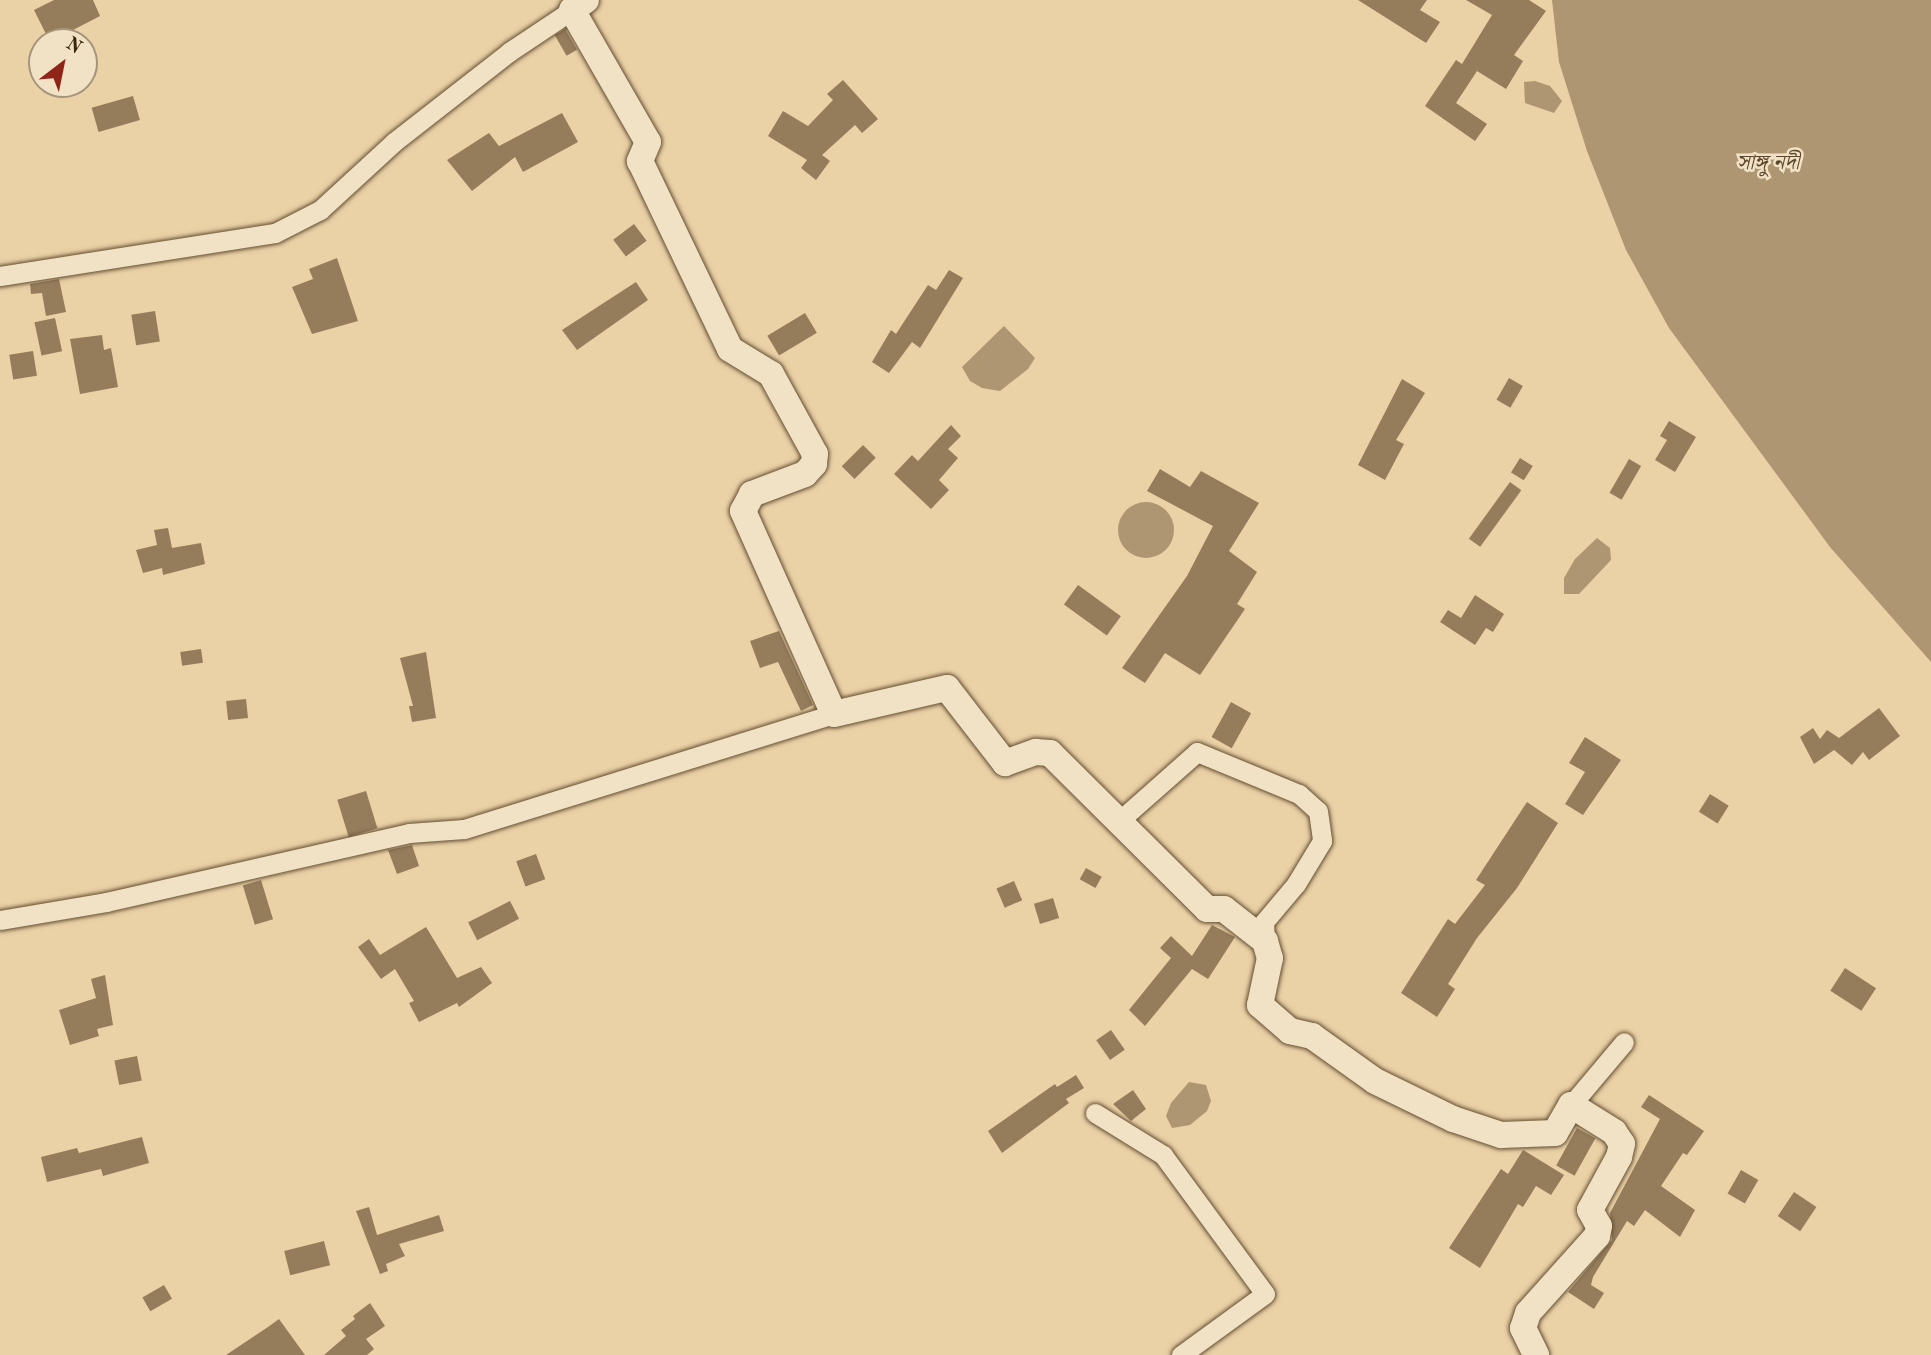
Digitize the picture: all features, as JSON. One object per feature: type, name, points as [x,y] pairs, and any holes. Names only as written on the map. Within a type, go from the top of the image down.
[{"type":"main road","points":[[579,5],[648,142],[640,160],[730,349],[751,357],[771,374],[815,454],[814,464],[805,474],[752,494],[743,511],[834,714],[947,688],[1005,763],[1037,752],[1050,753],[1207,909],[1224,909],[1265,941],[1270,958],[1260,1005],[1290,1031],[1312,1036],[1376,1081],[1453,1119],[1501,1135],[1555,1133],[1571,1105],[1614,1132],[1622,1144],[1590,1210],[1599,1226],[1597,1236],[1528,1313],[1523,1328],[1536,1355]]},
{"type":"street","points":[[0,276],[275,233],[320,210],[394,142],[509,52],[579,5]]},
{"type":"street","points":[[0,920],[106,902],[409,832],[464,829],[834,714]]},
{"type":"street","points":[[1119,821],[1197,752],[1299,794],[1318,811],[1322,841],[1296,884],[1264,922],[1265,941]]},
{"type":"street","points":[[1571,1105],[1625,1042]]},
{"type":"street","points":[[1095,1113],[1163,1155],[1265,1294],[1181,1355]]},
{"type":"water","name":"সাঙ্গু নদী","points":[[1552,0],[1931,0],[1931,662],[1830,547],[1669,328],[1626,250],[1587,151],[1559,62]]},
{"type":"water","points":[[1535,81],[1550,86],[1562,101],[1554,113],[1525,103],[1524,82]]},
{"type":"water","points":[[1004,326],[1035,358],[1028,369],[1000,391],[982,388],[970,381],[962,367]]},
{"type":"water","points":[[1146,502],[1157,504],[1166,510],[1172,519],[1172,541],[1166,550],[1157,556],[1146,558],[1135,556],[1126,550],[1120,541],[1118,530],[1120,519],[1126,510],[1135,504]]},
{"type":"water","points":[[1597,538],[1610,548],[1611,560],[1579,594],[1564,594],[1564,578],[1575,559]]},
{"type":"water","points":[[1189,1082],[1206,1085],[1211,1101],[1207,1111],[1190,1125],[1172,1128],[1166,1116],[1171,1103]]},
{"type":"building","points":[[54,0],[93,0],[100,16],[77,28],[43,28],[34,10]]},
{"type":"building","points":[[1358,0],[1427,0],[1420,10],[1440,22],[1426,43]]},
{"type":"building","points":[[1466,0],[1529,0],[1546,11],[1514,55],[1523,61],[1506,89],[1477,71],[1456,103],[1487,124],[1475,141],[1425,106],[1456,60],[1462,64],[1492,15]]},
{"type":"building","points":[[565,29],[577,50],[567,56],[555,35]]},
{"type":"building","points":[[843,80],[878,119],[862,133],[855,125],[822,155],[830,161],[816,180],[801,168],[807,160],[768,136],[783,111],[808,126],[833,100],[827,94]]},
{"type":"building","points":[[133,96],[140,120],[99,132],[92,108]]},
{"type":"building","points":[[562,113],[578,142],[523,172],[515,157],[472,191],[447,160],[489,133],[499,146]]},
{"type":"building","points":[[634,224],[647,241],[626,256],[613,240]]},
{"type":"building","points":[[337,258],[358,321],[312,334],[292,287],[313,279],[309,269]]},
{"type":"building","points":[[949,270],[963,278],[920,348],[912,342],[889,373],[872,362],[891,330],[896,334],[928,285],[936,290]]},
{"type":"building","points":[[59,279],[66,312],[46,316],[42,293],[31,294],[30,284]]},
{"type":"building","points":[[636,282],[648,300],[577,350],[562,330]]},
{"type":"building","points":[[155,311],[160,342],[136,345],[131,315]]},
{"type":"building","points":[[805,313],[817,333],[779,355],[767,336]]},
{"type":"building","points":[[55,318],[62,351],[42,356],[34,322]]},
{"type":"building","points":[[102,335],[104,350],[111,348],[118,387],[80,394],[70,339]]},
{"type":"building","points":[[33,351],[37,376],[13,379],[9,355]]},
{"type":"building","points":[[1509,378],[1523,386],[1510,408],[1496,400]]},
{"type":"building","points":[[1402,379],[1425,393],[1396,440],[1404,444],[1385,480],[1358,465]]},
{"type":"building","points":[[1669,421],[1696,437],[1675,472],[1655,460],[1667,440],[1660,436]]},
{"type":"building","points":[[951,425],[961,436],[948,449],[958,458],[939,480],[949,490],[931,509],[894,474],[912,455],[918,461]]},
{"type":"building","points":[[863,445],[876,458],[855,479],[842,466]]},
{"type":"building","points":[[1520,458],[1533,466],[1524,480],[1511,472]]},
{"type":"building","points":[[1629,459],[1641,466],[1622,500],[1610,493]]},
{"type":"building","points":[[1160,469],[1190,487],[1201,471],[1259,503],[1229,551],[1257,572],[1237,604],[1245,609],[1200,675],[1165,653],[1145,683],[1122,668],[1187,576],[1213,526],[1147,491]]},
{"type":"building","points":[[1510,482],[1521,490],[1480,547],[1469,539]]},
{"type":"building","points":[[168,528],[172,548],[201,543],[205,564],[163,575],[162,568],[143,573],[136,550],[157,545],[154,530]]},
{"type":"building","points":[[1078,585],[1121,616],[1107,636],[1064,604]]},
{"type":"building","points":[[1475,595],[1504,614],[1493,632],[1486,628],[1475,645],[1440,622],[1448,610],[1461,618]]},
{"type":"building","points":[[779,631],[813,705],[801,711],[778,662],[760,668],[750,641]]},
{"type":"building","points":[[201,649],[203,663],[182,666],[180,652]]},
{"type":"building","points":[[426,652],[436,718],[412,722],[409,706],[413,706],[400,658]]},
{"type":"building","points":[[246,699],[248,718],[228,720],[226,701]]},
{"type":"building","points":[[1231,702],[1251,713],[1232,748],[1212,737]]},
{"type":"building","points":[[1879,708],[1900,736],[1869,760],[1863,752],[1852,765],[1834,750],[1814,764],[1800,737],[1813,728],[1820,739],[1827,730],[1839,738]]},
{"type":"building","points":[[1585,737],[1621,760],[1583,815],[1565,804],[1585,772],[1569,763]]},
{"type":"building","points":[[366,791],[377,828],[349,837],[337,800]]},
{"type":"building","points":[[1710,794],[1729,806],[1718,823],[1699,812]]},
{"type":"building","points":[[1527,802],[1558,823],[1517,888],[1477,938],[1448,984],[1455,989],[1437,1017],[1401,993],[1448,919],[1455,924],[1485,885],[1476,880]]},
{"type":"building","points":[[412,845],[419,866],[397,874],[388,850]]},
{"type":"building","points":[[536,854],[545,879],[526,887],[516,861]]},
{"type":"building","points":[[1086,868],[1102,877],[1095,888],[1080,879]]},
{"type":"building","points":[[261,880],[273,919],[255,925],[243,886]]},
{"type":"building","points":[[1014,881],[1022,900],[1005,908],[997,888]]},
{"type":"building","points":[[1053,898],[1059,918],[1040,924],[1034,904]]},
{"type":"building","points":[[510,901],[519,919],[477,940],[468,922]]},
{"type":"building","points":[[1212,925],[1235,937],[1208,979],[1192,969],[1145,1026],[1129,1010],[1171,958],[1160,948],[1171,936],[1192,956]]},
{"type":"building","points":[[426,927],[457,978],[481,967],[492,983],[459,1007],[457,1003],[419,1022],[409,1003],[414,1001],[395,969],[381,979],[358,947],[369,939],[380,955]]},
{"type":"building","points":[[1845,968],[1876,988],[1861,1011],[1830,991]]},
{"type":"building","points":[[105,975],[113,1025],[97,1029],[99,1036],[70,1045],[59,1010],[96,998],[91,979]]},
{"type":"building","points":[[1111,1030],[1125,1050],[1110,1060],[1096,1040]]},
{"type":"building","points":[[137,1056],[142,1081],[119,1085],[114,1060]]},
{"type":"building","points":[[1076,1075],[1084,1088],[1066,1099],[1069,1103],[1002,1153],[988,1131],[1055,1084],[1057,1087]]},
{"type":"building","points":[[1133,1090],[1146,1109],[1131,1121],[1113,1104]]},
{"type":"building","points":[[1649,1095],[1704,1131],[1687,1155],[1683,1153],[1661,1186],[1695,1210],[1680,1237],[1645,1210],[1634,1226],[1627,1221],[1593,1277],[1591,1285],[1604,1293],[1594,1309],[1568,1292],[1612,1240],[1610,1213],[1660,1119],[1641,1107]]},
{"type":"building","points":[[1577,1128],[1595,1138],[1575,1176],[1556,1166]]},
{"type":"building","points":[[142,1137],[149,1163],[103,1176],[101,1169],[47,1182],[41,1157],[77,1148],[79,1153]]},
{"type":"building","points":[[1523,1150],[1564,1175],[1551,1195],[1536,1186],[1523,1207],[1518,1204],[1480,1268],[1449,1248],[1501,1169],[1508,1174]]},
{"type":"building","points":[[1741,1170],[1758,1180],[1745,1203],[1728,1193]]},
{"type":"building","points":[[1794,1192],[1816,1207],[1800,1231],[1778,1216]]},
{"type":"building","points":[[369,1207],[377,1235],[439,1215],[444,1231],[399,1244],[405,1256],[386,1264],[388,1271],[380,1274],[356,1211]]},
{"type":"building","points":[[324,1241],[330,1265],[290,1275],[284,1251]]},
{"type":"building","points":[[164,1285],[172,1299],[150,1311],[142,1298]]},
{"type":"building","points":[[370,1303],[385,1326],[366,1339],[374,1349],[367,1355],[324,1355],[346,1336],[341,1330],[355,1319],[353,1316]]},
{"type":"building","points":[[279,1319],[305,1355],[226,1355],[268,1327]]}]
